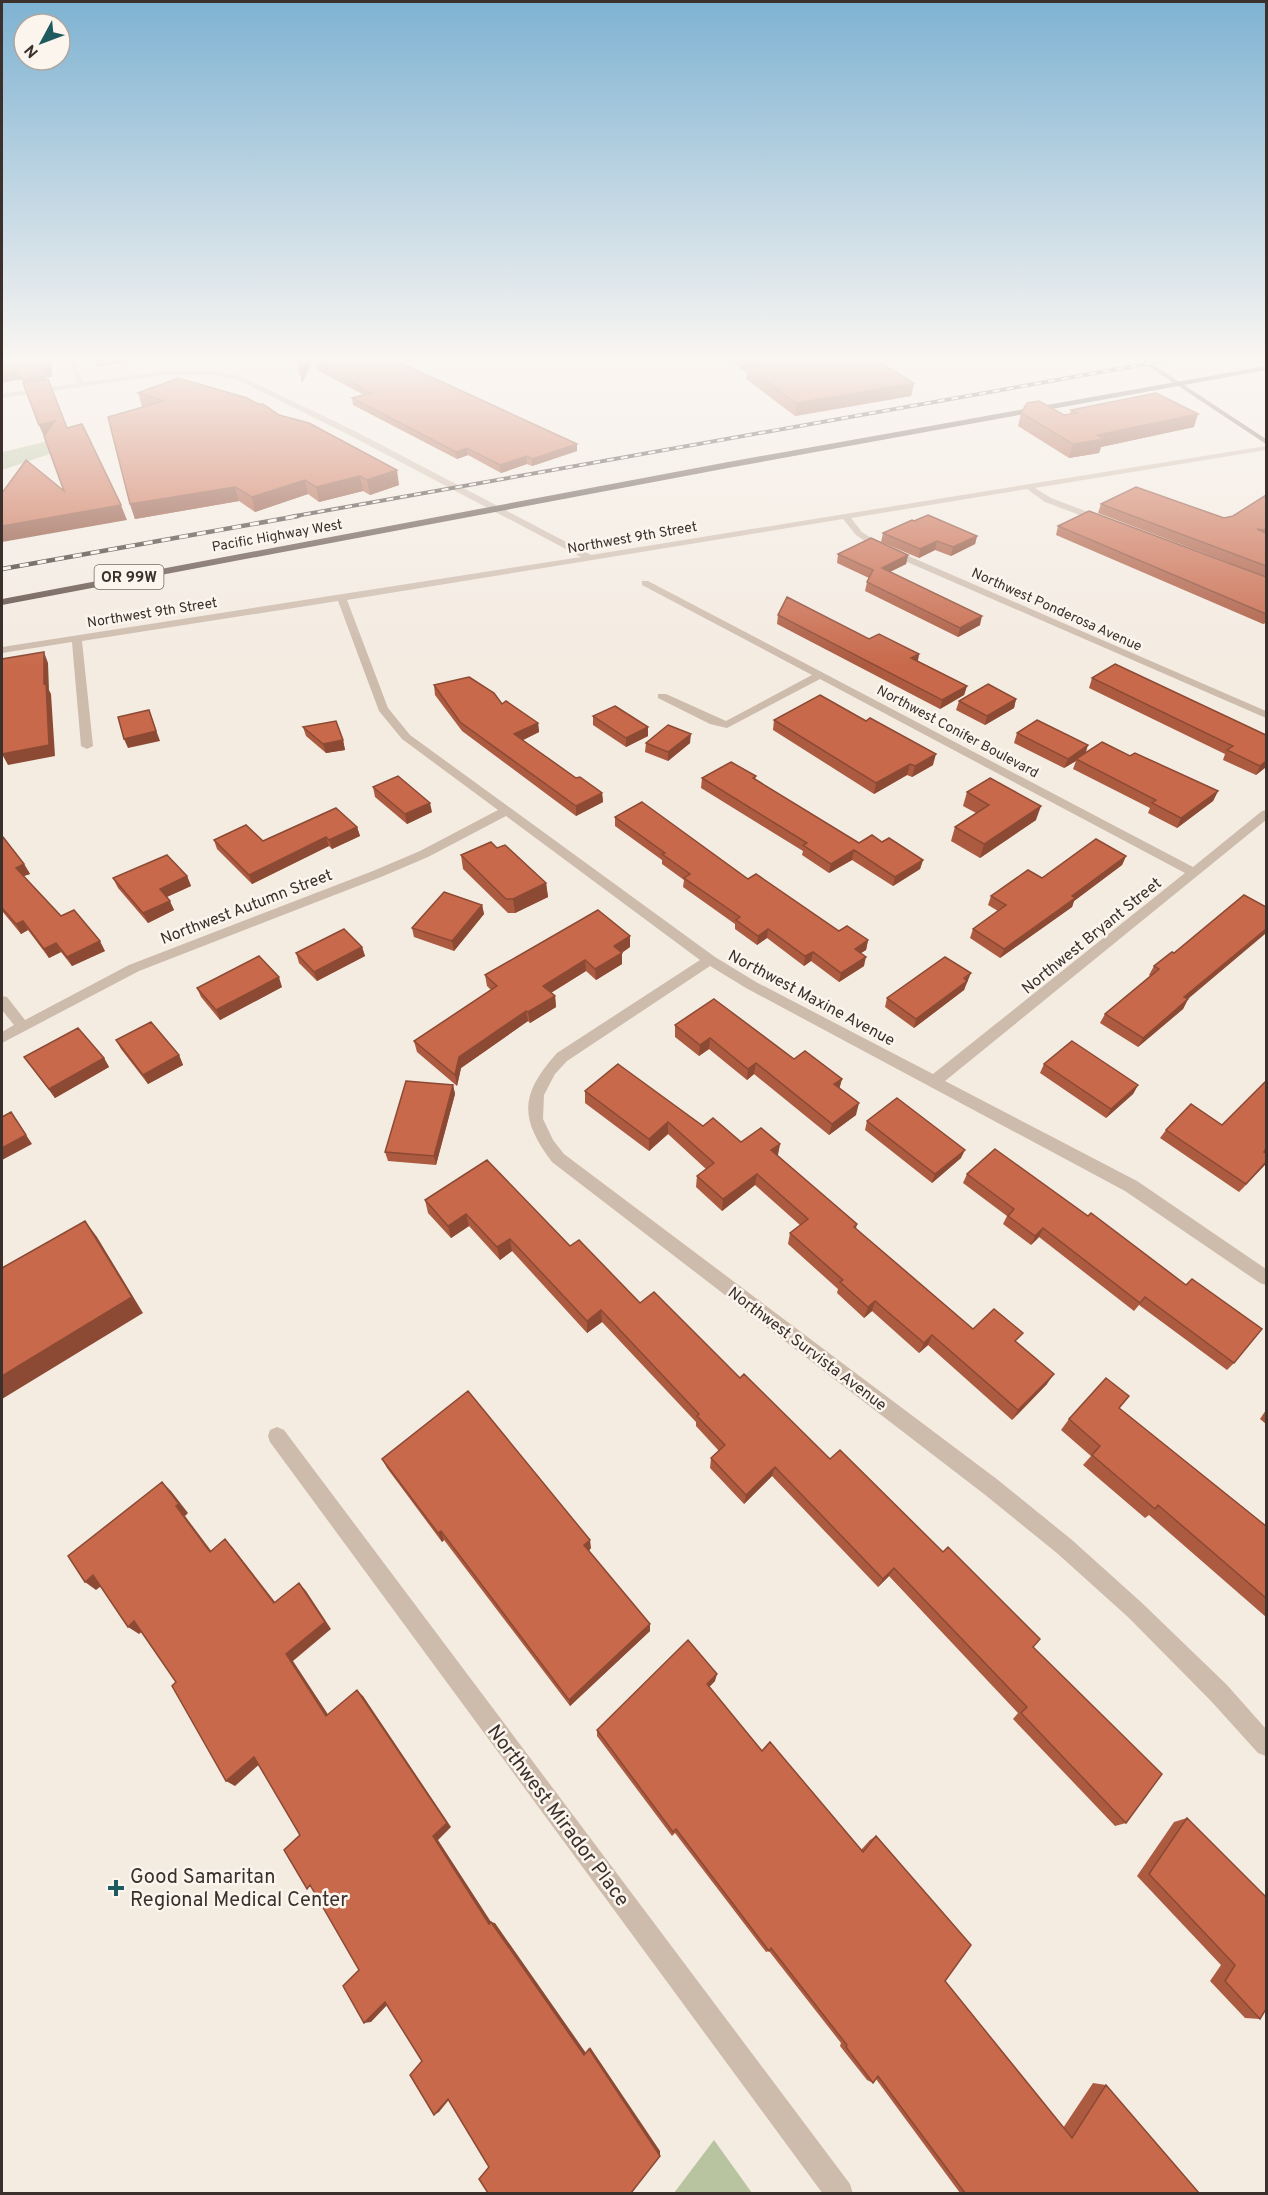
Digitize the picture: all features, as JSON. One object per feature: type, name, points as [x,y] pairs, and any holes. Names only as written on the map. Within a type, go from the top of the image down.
[{"type":"highway","name":"Pacific Highway West","points":[[2,602],[761,460]]},
{"type":"street","points":[[404,460],[590,558]]},
{"type":"street","name":"Northwest 9th Street","points":[[2,650],[475,577],[1190,460]]},
{"type":"street","points":[[1029,487],[1048,500],[1111,524]]},
{"type":"street","name":"Northwest Ponderosa Avenue","points":[[846,516],[851,527],[859,535],[878,546],[1266,715]]},
{"type":"street","name":"Northwest Conifer Boulevard","points":[[645,583],[1195,873]]},
{"type":"street","name":"Northwest Maxine Avenue","points":[[341,596],[383,710],[395,726],[506,811],[710,960],[751,986],[1131,1186],[1266,1276]]},
{"type":"street","points":[[77,638],[87,746]]},
{"type":"street","points":[[662,696],[714,722],[727,725],[820,675]]},
{"type":"street","name":"Northwest Autumn Street","points":[[2,1038],[134,968],[377,874],[424,854],[506,811]]},
{"type":"street","name":"Northwest Bryant Street","points":[[935,1081],[1266,814]]},
{"type":"street","name":"Northwest Survista Avenue","points":[[710,960],[562,1057],[545,1074],[535,1095],[534,1117],[542,1139],[558,1158],[991,1487],[1065,1547],[1136,1610],[1219,1693],[1266,1745]]},
{"type":"street","points":[[2,1001],[22,1026]]},
{"type":"street","name":"Northwest Mirador Place","points":[[277,1436],[840,2193]]},
{"type":"green space","points":[[3,460],[30,460],[2,470]]},
{"type":"green space","points":[[714,2140],[752,2193],[674,2193]]},
{"type":"building","points":[[26,460],[64,491],[53,460],[100,460],[121,505],[2,526],[2,493]]},
{"type":"building","points":[[119,460],[379,460],[397,470],[367,480],[360,476],[316,487],[305,480],[252,497],[235,487],[130,504]]},
{"type":"building","points":[[491,460],[514,460],[500,465]]},
{"type":"building","points":[[1136,487],[1224,518],[1233,516],[1266,495],[1266,530],[1257,529],[1266,533],[1266,566],[1101,504]]},
{"type":"building","points":[[1089,511],[1266,577],[1266,614],[1058,526]]},
{"type":"building","points":[[928,515],[977,536],[953,547],[937,541],[920,549],[883,533]]},
{"type":"building","points":[[871,538],[908,555],[882,568],[982,616],[960,628],[867,582],[873,570],[838,554]]},
{"type":"building","points":[[787,597],[869,639],[879,634],[919,654],[911,658],[967,686],[942,700],[778,615]]},
{"type":"building","points":[[44,652],[49,745],[2,754],[2,659]]},
{"type":"building","points":[[1115,664],[1266,735],[1266,761],[1260,766],[1227,750],[1233,746],[1092,678]]},
{"type":"building","points":[[469,677],[494,693],[502,704],[506,701],[538,723],[514,734],[576,778],[580,777],[602,793],[576,806],[460,722],[434,685]]},
{"type":"building","points":[[988,684],[1016,699],[987,716],[959,701]]},
{"type":"building","points":[[820,695],[866,721],[870,718],[936,754],[915,766],[910,764],[876,783],[774,720]]},
{"type":"building","points":[[615,706],[648,727],[626,738],[593,716]]},
{"type":"building","points":[[149,710],[156,731],[124,739],[118,717]]},
{"type":"building","points":[[1037,720],[1088,745],[1068,759],[1017,733]]},
{"type":"building","points":[[336,721],[343,740],[323,744],[303,727]]},
{"type":"building","points":[[668,725],[691,734],[668,752],[646,743]]},
{"type":"building","points":[[1102,742],[1130,756],[1135,753],[1218,791],[1181,818],[1152,803],[1156,800],[1076,759]]},
{"type":"building","points":[[731,762],[859,843],[872,835],[882,842],[889,838],[923,860],[895,877],[854,850],[831,864],[803,845],[807,843],[702,778]]},
{"type":"building","points":[[398,776],[430,803],[405,814],[373,787]]},
{"type":"building","points":[[990,778],[1041,806],[984,844],[955,827],[989,805],[967,792]]},
{"type":"building","points":[[642,802],[748,879],[756,874],[839,931],[847,926],[868,940],[855,949],[866,957],[841,973],[813,952],[805,956],[768,929],[758,936],[736,920],[740,917],[684,878],[690,874],[662,854],[665,853],[615,817]]},
{"type":"building","points":[[336,808],[357,827],[329,840],[326,837],[249,875],[214,840],[246,825],[263,841]]},
{"type":"building","points":[[3,837],[24,864],[16,868],[61,916],[74,910],[100,941],[67,957],[56,943],[44,949],[23,921],[16,924],[2,908]]},
{"type":"building","points":[[1096,839],[1126,856],[1072,896],[1075,898],[1004,949],[973,929],[1006,905],[991,896],[1028,870],[1042,878]]},
{"type":"building","points":[[491,842],[497,848],[505,845],[546,883],[513,899],[506,899],[461,855]]},
{"type":"building","points":[[167,855],[187,876],[160,889],[170,901],[143,913],[113,878]]},
{"type":"building","points":[[444,892],[482,905],[452,941],[412,928]]},
{"type":"building","points":[[1244,895],[1266,907],[1266,929],[1184,997],[1188,999],[1143,1038],[1105,1014],[1159,969],[1154,966],[1172,952],[1174,953]]},
{"type":"building","points":[[598,910],[630,936],[614,946],[622,953],[595,969],[585,960],[543,986],[555,996],[528,1012],[526,1011],[459,1057],[455,1075],[414,1041],[497,986],[485,975]]},
{"type":"building","points":[[344,929],[362,947],[314,972],[296,953]]},
{"type":"building","points":[[259,956],[279,977],[216,1010],[197,988]]},
{"type":"building","points":[[945,957],[971,973],[964,978],[967,981],[916,1019],[887,998]]},
{"type":"building","points":[[714,999],[794,1059],[805,1051],[842,1079],[834,1084],[859,1103],[832,1124],[756,1063],[748,1069],[710,1038],[700,1045],[675,1025]]},
{"type":"building","points":[[151,1022],[179,1055],[143,1075],[116,1040]]},
{"type":"building","points":[[78,1028],[104,1058],[49,1089],[24,1057]]},
{"type":"building","points":[[1072,1041],[1138,1085],[1111,1109],[1044,1064]]},
{"type":"building","points":[[618,1064],[703,1126],[713,1118],[741,1142],[761,1128],[780,1144],[771,1150],[857,1224],[854,1227],[973,1329],[994,1309],[1023,1333],[1015,1341],[1054,1374],[1018,1410],[932,1335],[924,1343],[875,1301],[868,1307],[840,1282],[843,1280],[790,1233],[808,1219],[757,1174],[723,1199],[697,1176],[714,1163],[668,1122],[649,1139],[585,1091]]},
{"type":"building","points":[[406,1081],[453,1085],[434,1156],[385,1152]]},
{"type":"building","points":[[1266,1081],[1266,1149],[1264,1152],[1266,1162],[1246,1184],[1166,1130],[1191,1104],[1222,1125]]},
{"type":"building","points":[[897,1098],[965,1150],[935,1174],[867,1121]]},
{"type":"building","points":[[11,1112],[26,1135],[2,1148],[2,1117]]},
{"type":"building","points":[[995,1149],[1088,1216],[1091,1213],[1186,1285],[1192,1279],[1262,1329],[1234,1363],[1145,1297],[1140,1303],[1043,1228],[1035,1236],[1008,1216],[1014,1209],[967,1174]]},
{"type":"building","points":[[487,1160],[570,1246],[579,1240],[640,1303],[654,1292],[740,1378],[744,1374],[830,1459],[840,1450],[943,1552],[948,1547],[1040,1639],[1033,1647],[1162,1774],[1126,1823],[1021,1713],[1027,1707],[894,1568],[883,1579],[775,1467],[746,1495],[711,1458],[725,1445],[697,1416],[699,1414],[601,1310],[587,1321],[510,1239],[497,1247],[466,1214],[448,1226],[425,1200]]},
{"type":"building","points":[[85,1221],[132,1297],[2,1376],[2,1268]]},
{"type":"building","points":[[1106,1378],[1129,1396],[1119,1408],[1266,1526],[1266,1598],[1158,1505],[1155,1509],[1092,1455],[1100,1446],[1069,1419]]},
{"type":"building","points":[[468,1391],[590,1540],[584,1545],[650,1624],[569,1700],[441,1531],[438,1533],[382,1459]]},
{"type":"building","points":[[162,1482],[179,1504],[176,1506],[210,1552],[225,1539],[274,1603],[299,1583],[325,1622],[286,1654],[326,1716],[357,1690],[447,1823],[433,1836],[489,1924],[491,1922],[584,2055],[589,2049],[660,2156],[631,2193],[488,2193],[479,2179],[489,2167],[448,2099],[434,2115],[410,2075],[422,2061],[385,2002],[364,2023],[343,1986],[359,1970],[310,1885],[307,1889],[284,1850],[300,1835],[254,1757],[226,1781],[172,1686],[176,1682],[134,1621],[128,1627],[93,1575],[85,1582],[68,1556]]},
{"type":"building","points":[[688,1640],[717,1674],[707,1684],[762,1751],[770,1742],[863,1852],[876,1836],[971,1945],[945,1981],[1072,2138],[1106,2085],[1199,2193],[965,2193],[878,2076],[873,2083],[846,2047],[847,2045],[771,1948],[769,1951],[676,1829],[673,1832],[597,1730]]},
{"type":"building","points":[[1187,1818],[1266,1897],[1266,2009],[1260,2019],[1225,1981],[1235,1965],[1149,1874]]},
{"type":"railway","points":[[290,517],[607,460]]},
{"type":"railway","points":[[2,569],[298,516]]},
{"type":"place","name":"Good Samaritan Regional Medical Center","points":[[116,1888]]}]
